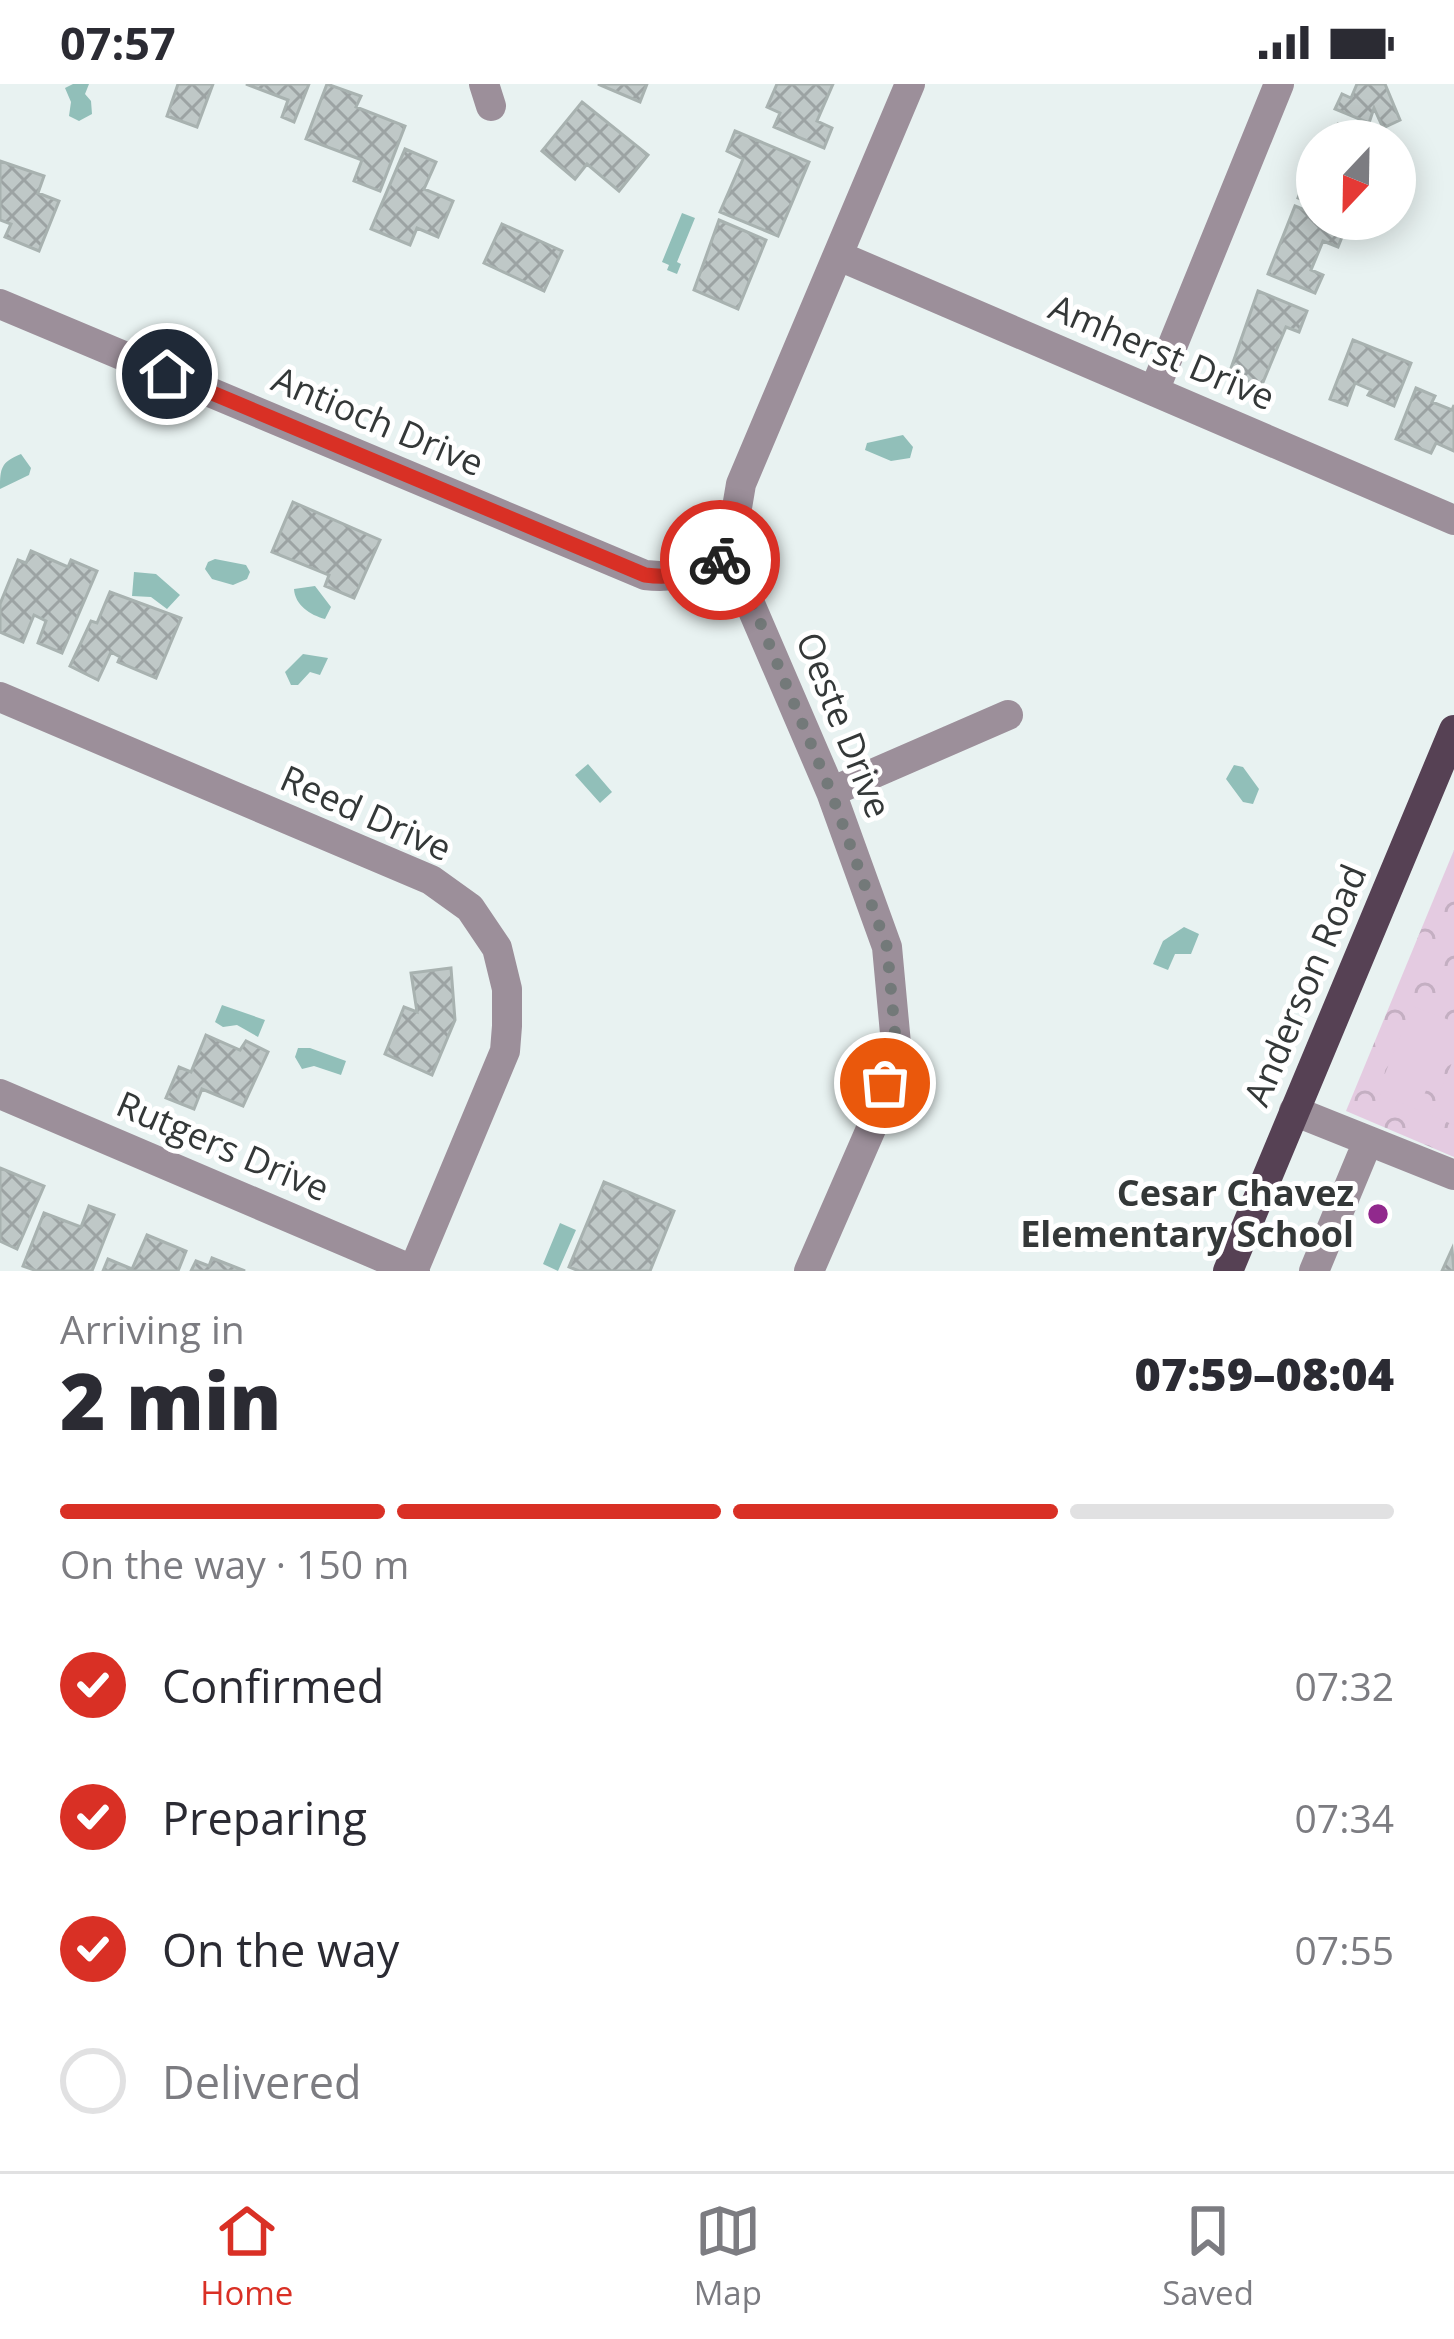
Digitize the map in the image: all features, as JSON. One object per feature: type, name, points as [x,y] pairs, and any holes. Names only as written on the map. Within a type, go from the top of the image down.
[{"type":"main road","name":"Anderson Road","points":[[1228,1271],[1454,730]]},
{"type":"street","points":[[729,555],[740,484],[910,84]]},
{"type":"street","points":[[1154,391],[1279,84]]},
{"type":"street","name":"Amherst Drive","points":[[839,256],[1454,520]]},
{"type":"street","name":"Antioch Drive","points":[[0,304],[645,575],[666,578],[694,573],[729,555]]},
{"type":"street","name":"Oeste Drive","points":[[729,555],[831,792],[887,947],[896,1044],[874,1122],[809,1271]]},
{"type":"street","name":"Reed Drive","points":[[0,697],[431,880],[470,908],[497,948],[507,989],[505,1051],[414,1271]]},
{"type":"street","points":[[831,792],[1008,715]]},
{"type":"street","name":"Rutgers Drive","points":[[0,1094],[414,1271]]},
{"type":"street","points":[[1294,1111],[1454,1175]]},
{"type":"street","points":[[1314,1271],[1368,1141]]},
{"type":"green space","points":[[1454,850],[1454,1157],[1346,1111]]},
{"type":"green space","points":[[1413,1006],[1454,1022],[1418,1110],[1377,1093]]},
{"type":"green space","points":[[1454,1058],[1454,1125],[1430,1115]]},
{"type":"water","points":[[89,84],[85,94],[92,114],[79,121],[69,116],[71,102],[65,88]]},
{"type":"water","points":[[682,213],[695,218],[677,262],[681,264],[677,274],[662,262]]},
{"type":"water","points":[[903,435],[913,447],[910,458],[891,461],[865,450],[867,443]]},
{"type":"water","points":[[21,454],[31,468],[29,475],[0,489],[3,467]]},
{"type":"water","points":[[215,559],[246,565],[247,579],[233,585],[212,579],[205,569]]},
{"type":"water","points":[[134,572],[156,574],[180,595],[167,609],[151,597],[132,596]]},
{"type":"water","points":[[315,586],[331,607],[325,619],[304,608],[295,595],[294,589]]},
{"type":"water","points":[[303,654],[328,658],[320,675],[310,672],[298,685],[291,685],[285,672]]},
{"type":"water","points":[[588,764],[612,792],[600,803],[575,775]]},
{"type":"water","points":[[1234,765],[1243,767],[1259,789],[1253,804],[1243,802],[1226,779]]},
{"type":"water","points":[[1184,927],[1199,934],[1191,954],[1175,954],[1168,970],[1153,964],[1163,941]]},
{"type":"water","points":[[222,1005],[265,1020],[258,1037],[237,1025],[223,1027],[215,1022]]},
{"type":"water","points":[[298,1048],[346,1061],[341,1075],[314,1066],[302,1069],[295,1057]]},
{"type":"water","points":[[560,1223],[576,1230],[558,1271],[543,1264]]},
{"type":"building","points":[[178,84],[213,84],[197,127],[167,116]]},
{"type":"building","points":[[246,84],[309,84],[294,122],[282,117],[288,100]]},
{"type":"building","points":[[327,84],[361,96],[356,107],[405,126],[380,191],[354,181],[362,160],[306,139]]},
{"type":"building","points":[[598,84],[647,84],[640,102]]},
{"type":"building","points":[[777,84],[833,84],[817,121],[832,128],[824,148],[774,127],[780,113],[767,107]]},
{"type":"building","points":[[1357,84],[1385,84],[1400,120],[1379,120],[1374,108],[1370,120],[1335,109],[1342,94],[1351,98]]},
{"type":"building","points":[[582,102],[648,155],[619,191],[587,164],[575,179],[542,151]]},
{"type":"building","points":[[735,131],[809,162],[778,236],[720,212],[743,159],[727,151]]},
{"type":"building","points":[[405,149],[436,162],[424,189],[453,201],[438,237],[417,228],[410,245],[371,229]]},
{"type":"building","points":[[0,161],[44,176],[38,193],[59,201],[39,251],[5,237],[11,224],[0,220]]},
{"type":"building","points":[[1295,206],[1296,240],[1341,240],[1338,247],[1323,241],[1311,270],[1323,275],[1315,293],[1268,274]]},
{"type":"building","points":[[719,220],[766,240],[738,309],[694,290]]},
{"type":"building","points":[[502,224],[562,251],[544,291],[484,263]]},
{"type":"building","points":[[1258,291],[1307,311],[1299,332],[1286,327],[1261,387],[1229,374]]},
{"type":"building","points":[[1353,340],[1411,363],[1394,406],[1368,395],[1371,390],[1355,383],[1347,405],[1330,399]]},
{"type":"building","points":[[1416,388],[1435,396],[1432,402],[1452,410],[1454,405],[1454,451],[1436,443],[1431,453],[1396,439]]},
{"type":"building","points":[[293,502],[380,540],[354,598],[325,586],[329,575],[272,552]]},
{"type":"building","points":[[31,551],[68,567],[71,560],[97,571],[62,653],[38,643],[46,621],[34,615],[23,642],[0,632],[0,604],[18,560],[26,563]]},
{"type":"building","points":[[110,592],[181,618],[156,678],[118,662],[120,657],[111,652],[98,680],[70,666]]},
{"type":"building","points":[[451,968],[455,1020],[432,1075],[385,1054],[404,1007],[417,1012],[411,973]]},
{"type":"building","points":[[206,1035],[240,1050],[246,1041],[268,1052],[243,1106],[202,1089],[194,1109],[166,1098],[179,1067],[191,1072]]},
{"type":"building","points":[[0,1168],[44,1186],[17,1249],[0,1241]]},
{"type":"building","points":[[604,1182],[674,1211],[650,1271],[569,1267]]},
{"type":"building","points":[[89,1206],[114,1215],[92,1271],[37,1271],[23,1266],[44,1213],[81,1227]]},
{"type":"building","points":[[147,1235],[186,1251],[178,1271],[103,1271],[108,1259],[132,1269]]},
{"type":"building","points":[[1452,1249],[1454,1271],[1442,1271]]},
{"type":"building","points":[[212,1258],[245,1271],[191,1271],[196,1261],[209,1266]]},
{"type":"way so far","points":[[720,560],[729,555],[742,579],[831,792],[887,947],[896,1044],[885,1083]]},
{"type":"place","name":"Cesar Chavez Elementary School","points":[[1378,1214]]},
{"type":"route","points":[[167,374],[645,575],[666,578],[694,573],[720,560]]}]
